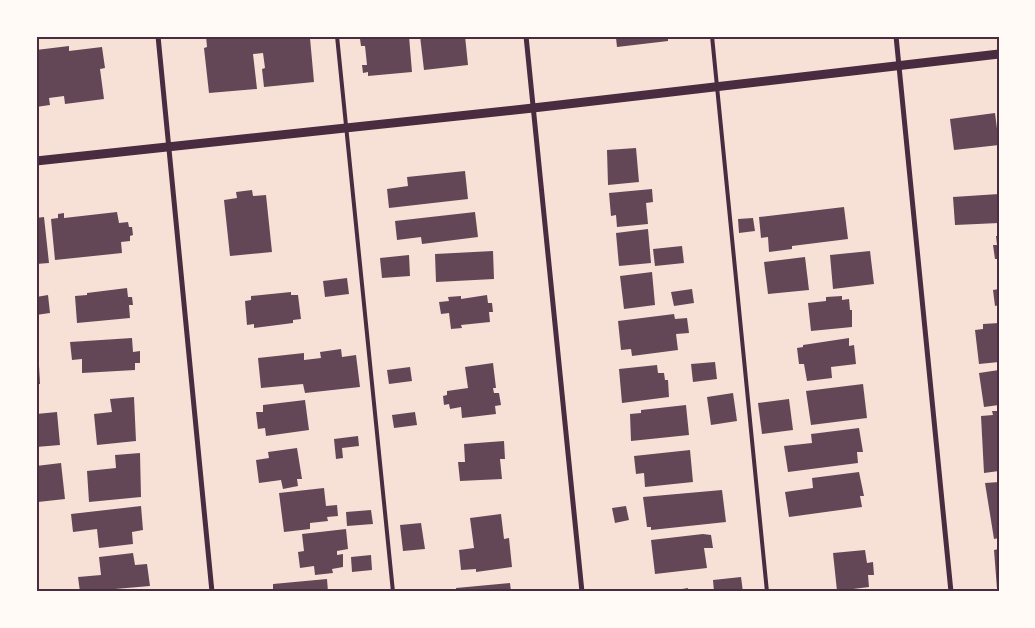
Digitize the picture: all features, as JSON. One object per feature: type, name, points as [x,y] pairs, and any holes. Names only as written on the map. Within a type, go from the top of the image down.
[{"type":"street","points":[[158,36],[212,592]]},
{"type":"street","points":[[526,36],[582,592]]},
{"type":"street","points":[[896,36],[951,592]]},
{"type":"street","points":[[36,161],[533,108],[999,54]]},
{"type":"lane","points":[[337,36],[393,592]]},
{"type":"lane","points":[[712,36],[767,592]]},
{"type":"building","points":[[206,36],[306,36],[307,39],[310,38],[314,82],[264,87],[262,69],[265,68],[263,53],[253,54],[257,89],[209,93],[204,48],[207,47]]},
{"type":"building","points":[[364,36],[409,36],[412,72],[368,76],[368,72],[363,73],[362,65],[367,65],[365,46],[361,46],[360,39],[364,39]]},
{"type":"building","points":[[420,36],[465,36],[468,65],[424,70]]},
{"type":"building","points":[[608,36],[668,36],[668,41],[617,47],[616,38],[608,38]]},
{"type":"building","points":[[69,46],[69,51],[102,47],[105,68],[100,69],[104,99],[65,104],[64,96],[49,98],[50,105],[36,107],[36,50]]},
{"type":"building","points":[[995,113],[999,145],[954,150],[950,119]]},
{"type":"building","points":[[636,148],[639,182],[608,185],[607,150]]},
{"type":"building","points":[[465,171],[468,199],[389,208],[387,189],[408,186],[407,177]]},
{"type":"building","points":[[652,189],[653,202],[646,203],[648,224],[617,227],[616,215],[611,216],[609,193]]},
{"type":"building","points":[[252,190],[253,196],[266,195],[272,252],[230,256],[224,200],[237,198],[236,192]]},
{"type":"building","points":[[999,194],[999,223],[955,225],[953,197]]},
{"type":"building","points":[[844,207],[848,239],[792,246],[792,249],[769,252],[768,237],[761,238],[759,217]]},
{"type":"building","points":[[117,212],[119,223],[128,222],[129,227],[132,227],[133,235],[130,236],[130,241],[121,242],[122,253],[55,260],[51,219],[58,218],[58,214],[64,213],[64,218]]},
{"type":"building","points":[[475,212],[478,237],[422,244],[421,237],[397,240],[395,221]]},
{"type":"building","points":[[44,217],[49,263],[36,264],[36,218]]},
{"type":"building","points":[[753,218],[755,231],[739,233],[738,219]]},
{"type":"building","points":[[648,229],[651,263],[619,266],[616,233]]},
{"type":"building","points":[[996,236],[999,236],[999,259],[995,259],[993,245],[997,245]]},
{"type":"building","points":[[682,246],[684,263],[655,266],[653,249]]},
{"type":"building","points":[[493,251],[494,279],[436,282],[435,254]]},
{"type":"building","points":[[870,251],[874,284],[833,289],[830,255]]},
{"type":"building","points":[[409,255],[410,276],[382,278],[380,258]]},
{"type":"building","points":[[805,257],[809,290],[768,294],[764,262]]},
{"type":"building","points":[[652,272],[655,305],[624,309],[620,276]]},
{"type":"building","points":[[347,278],[349,294],[325,297],[323,281]]},
{"type":"building","points":[[127,288],[128,297],[132,297],[133,305],[129,305],[130,318],[77,323],[75,296]]},
{"type":"building","points":[[692,289],[694,303],[674,306],[671,292]]},
{"type":"building","points":[[999,289],[999,305],[995,306],[993,290]]},
{"type":"building","points":[[291,292],[291,295],[298,295],[301,319],[293,320],[293,323],[254,328],[254,324],[247,325],[245,301],[251,300],[251,296]]},
{"type":"building","points":[[48,295],[50,313],[36,315],[36,297]]},
{"type":"building","points":[[487,295],[488,303],[492,303],[493,312],[489,312],[490,322],[461,325],[462,328],[451,329],[449,313],[441,314],[439,302],[449,301],[448,297],[461,296],[461,299]]},
{"type":"building","points":[[842,296],[842,300],[849,299],[850,310],[852,310],[852,327],[811,331],[808,303],[826,301],[826,297]]},
{"type":"building","points":[[674,314],[675,319],[687,318],[689,333],[676,334],[678,350],[632,356],[631,349],[621,350],[618,321]]},
{"type":"building","points":[[999,323],[999,362],[979,364],[975,330],[983,329],[983,324]]},
{"type":"building","points":[[132,338],[133,352],[140,351],[140,363],[135,363],[135,370],[82,373],[82,359],[72,360],[70,342]]},
{"type":"building","points":[[849,338],[849,346],[854,345],[856,364],[831,367],[832,378],[807,381],[804,364],[799,364],[797,348],[803,347],[803,345]]},
{"type":"building","points":[[341,349],[342,357],[356,355],[360,387],[305,393],[303,384],[261,388],[258,358],[304,353],[304,360],[321,358],[320,352]]},
{"type":"building","points":[[715,362],[717,379],[693,382],[691,364]]},
{"type":"building","points":[[493,363],[496,388],[493,388],[494,393],[499,393],[501,405],[495,406],[496,414],[462,418],[461,407],[450,409],[449,404],[444,405],[443,396],[447,395],[447,391],[468,388],[465,367]]},
{"type":"building","points":[[657,365],[658,373],[664,373],[665,380],[668,380],[669,397],[622,403],[619,369]]},
{"type":"building","points":[[36,366],[39,366],[40,384],[36,384]]},
{"type":"building","points":[[410,367],[412,381],[389,384],[387,370]]},
{"type":"building","points":[[999,370],[999,405],[984,407],[979,373]]},
{"type":"building","points":[[863,384],[867,418],[811,425],[806,391]]},
{"type":"building","points":[[733,393],[737,421],[711,425],[707,397]]},
{"type":"building","points":[[134,397],[136,441],[97,445],[94,414],[112,412],[110,399]]},
{"type":"building","points":[[789,399],[793,430],[762,434],[758,403]]},
{"type":"building","points":[[305,400],[309,430],[266,436],[265,428],[258,429],[256,412],[263,412],[263,405]]},
{"type":"building","points":[[686,405],[689,435],[631,441],[630,414],[641,413],[641,410]]},
{"type":"building","points":[[992,411],[999,411],[999,471],[984,473],[981,416],[993,415]]},
{"type":"building","points":[[57,412],[60,445],[36,447],[36,414]]},
{"type":"building","points":[[415,412],[417,425],[394,428],[392,415]]},
{"type":"building","points":[[859,428],[863,452],[857,452],[858,463],[788,472],[784,446],[812,443],[811,434]]},
{"type":"building","points":[[358,436],[359,446],[342,448],[343,458],[336,459],[334,439]]},
{"type":"building","points":[[504,441],[505,459],[500,459],[502,479],[460,481],[458,462],[465,462],[464,444]]},
{"type":"building","points":[[297,448],[302,479],[297,479],[298,486],[283,489],[281,480],[259,483],[256,460],[269,458],[268,452]]},
{"type":"building","points":[[690,450],[693,482],[645,487],[644,473],[636,474],[634,456]]},
{"type":"building","points":[[140,453],[141,497],[89,502],[87,471],[116,468],[115,455]]},
{"type":"building","points":[[61,463],[65,499],[38,502],[36,466]]},
{"type":"building","points":[[859,472],[864,496],[860,496],[862,507],[789,517],[785,492],[813,488],[812,478]]},
{"type":"building","points":[[999,482],[999,538],[994,539],[985,483]]},
{"type":"building","points":[[324,488],[326,506],[337,505],[338,516],[327,517],[328,521],[310,523],[310,529],[284,532],[279,493]]},
{"type":"building","points":[[722,490],[726,522],[651,530],[651,527],[647,527],[643,497]]},
{"type":"building","points":[[141,506],[143,530],[132,532],[133,544],[99,548],[97,529],[73,532],[71,514]]},
{"type":"building","points":[[626,506],[629,520],[615,523],[612,508]]},
{"type":"building","points":[[371,510],[373,524],[347,526],[346,512]]},
{"type":"building","points":[[501,514],[504,539],[509,538],[512,567],[476,572],[476,569],[461,570],[459,550],[474,548],[470,518]]},
{"type":"building","points":[[421,523],[425,549],[403,551],[400,525]]},
{"type":"building","points":[[346,529],[348,549],[337,551],[337,555],[343,554],[343,567],[332,569],[333,573],[315,575],[314,566],[300,568],[298,552],[304,551],[302,534]]},
{"type":"building","points":[[703,534],[711,535],[713,548],[704,548],[707,568],[655,574],[651,540]]},
{"type":"building","points":[[999,549],[999,589],[997,589],[994,550]]},
{"type":"building","points":[[865,550],[867,563],[873,562],[874,575],[868,575],[869,587],[837,591],[833,553]]},
{"type":"building","points":[[133,553],[135,565],[147,564],[150,586],[80,592],[78,577],[101,575],[99,557]]},
{"type":"building","points":[[371,555],[372,570],[352,572],[351,557]]},
{"type":"building","points":[[741,577],[743,592],[714,592],[713,580]]},
{"type":"building","points":[[327,579],[328,592],[273,592],[273,584]]},
{"type":"building","points":[[510,583],[511,592],[456,592],[456,588]]},
{"type":"building","points":[[688,588],[688,592],[670,592],[670,591]]}]
